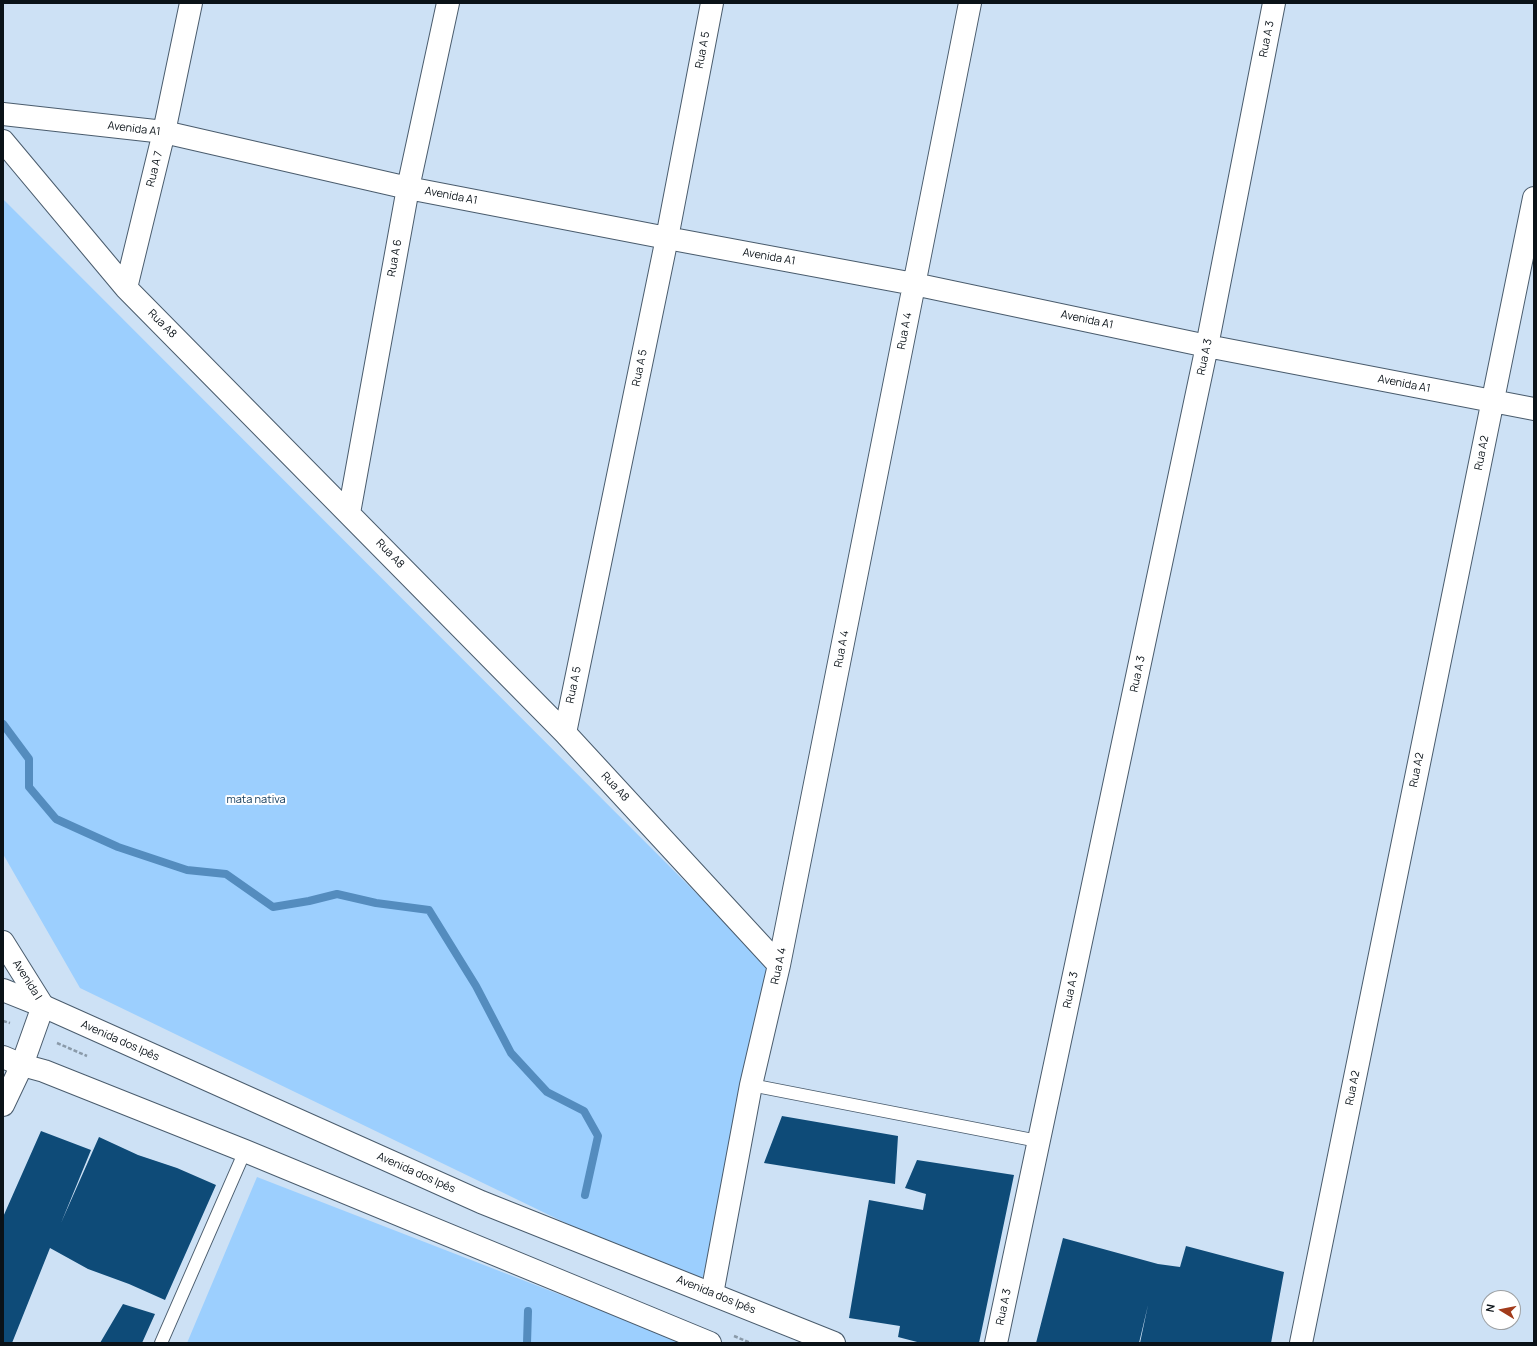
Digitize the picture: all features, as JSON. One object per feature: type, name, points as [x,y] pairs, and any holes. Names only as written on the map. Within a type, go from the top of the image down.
[{"type":"street","name":"Rua A 7","points":[[126,288],[164,132],[191,3]]},
{"type":"street","name":"Rua A 6","points":[[349,513],[408,188],[448,3]]},
{"type":"street","name":"Rua A 5","points":[[565,733],[667,238],[712,3]]},
{"type":"street","name":"Rua A 4","points":[[712,1294],[751,1085],[779,965],[970,3]]},
{"type":"street","name":"Rua A 3","points":[[996,1343],[1207,346],[1274,3]]},
{"type":"street","name":"Avenida A1","points":[[3,114],[164,132],[408,188],[914,284],[1207,346],[1534,409]]},
{"type":"street","name":"Rua A8","points":[[3,141],[126,288],[565,733],[779,965]]},
{"type":"street","name":"Rua A2","points":[[1301,1343],[1534,198]]},
{"type":"street","name":"Avenida I","points":[[3,942],[43,1006],[12,1061],[3,1105]]},
{"type":"street","name":"Avenida dos Ipês","points":[[3,990],[43,1006],[481,1202],[834,1343]]},
{"type":"street","points":[[12,1061],[44,1071],[245,1152],[710,1343]]},
{"type":"lane","points":[[751,1085],[1038,1141]]},
{"type":"lane","points":[[161,1343],[245,1152]]},
{"type":"green space","name":"mata nativa","points":[[3,199],[774,971],[751,1085],[700,1288],[80,988],[3,854]]},
{"type":"green space","points":[[257,1177],[685,1343],[187,1343]]},
{"type":"building","points":[[782,1116],[898,1136],[895,1184],[764,1163]]},
{"type":"building","points":[[41,1131],[91,1150],[61,1223],[99,1137],[138,1155],[177,1168],[216,1185],[165,1300],[129,1284],[88,1269],[50,1248],[12,1343],[3,1343],[3,1217]]},
{"type":"building","points":[[917,1160],[1014,1175],[979,1343],[921,1343],[898,1337],[900,1326],[849,1318],[869,1200],[923,1210],[926,1194],[905,1188]]},
{"type":"building","points":[[1063,1238],[1158,1264],[1180,1267],[1186,1246],[1284,1272],[1271,1343],[1140,1343],[1148,1305],[1139,1343],[1036,1343]]},
{"type":"building","points":[[123,1304],[155,1314],[142,1343],[100,1343]]},
{"type":"waterway","points":[[3,724],[29,759],[29,787],[56,819],[118,847],[187,870],[226,874],[273,907],[309,901],[337,894],[376,903],[429,910],[476,986],[511,1053],[547,1092],[584,1111],[598,1136],[585,1195]]},
{"type":"waterway","points":[[527,1343],[528,1311]]}]
